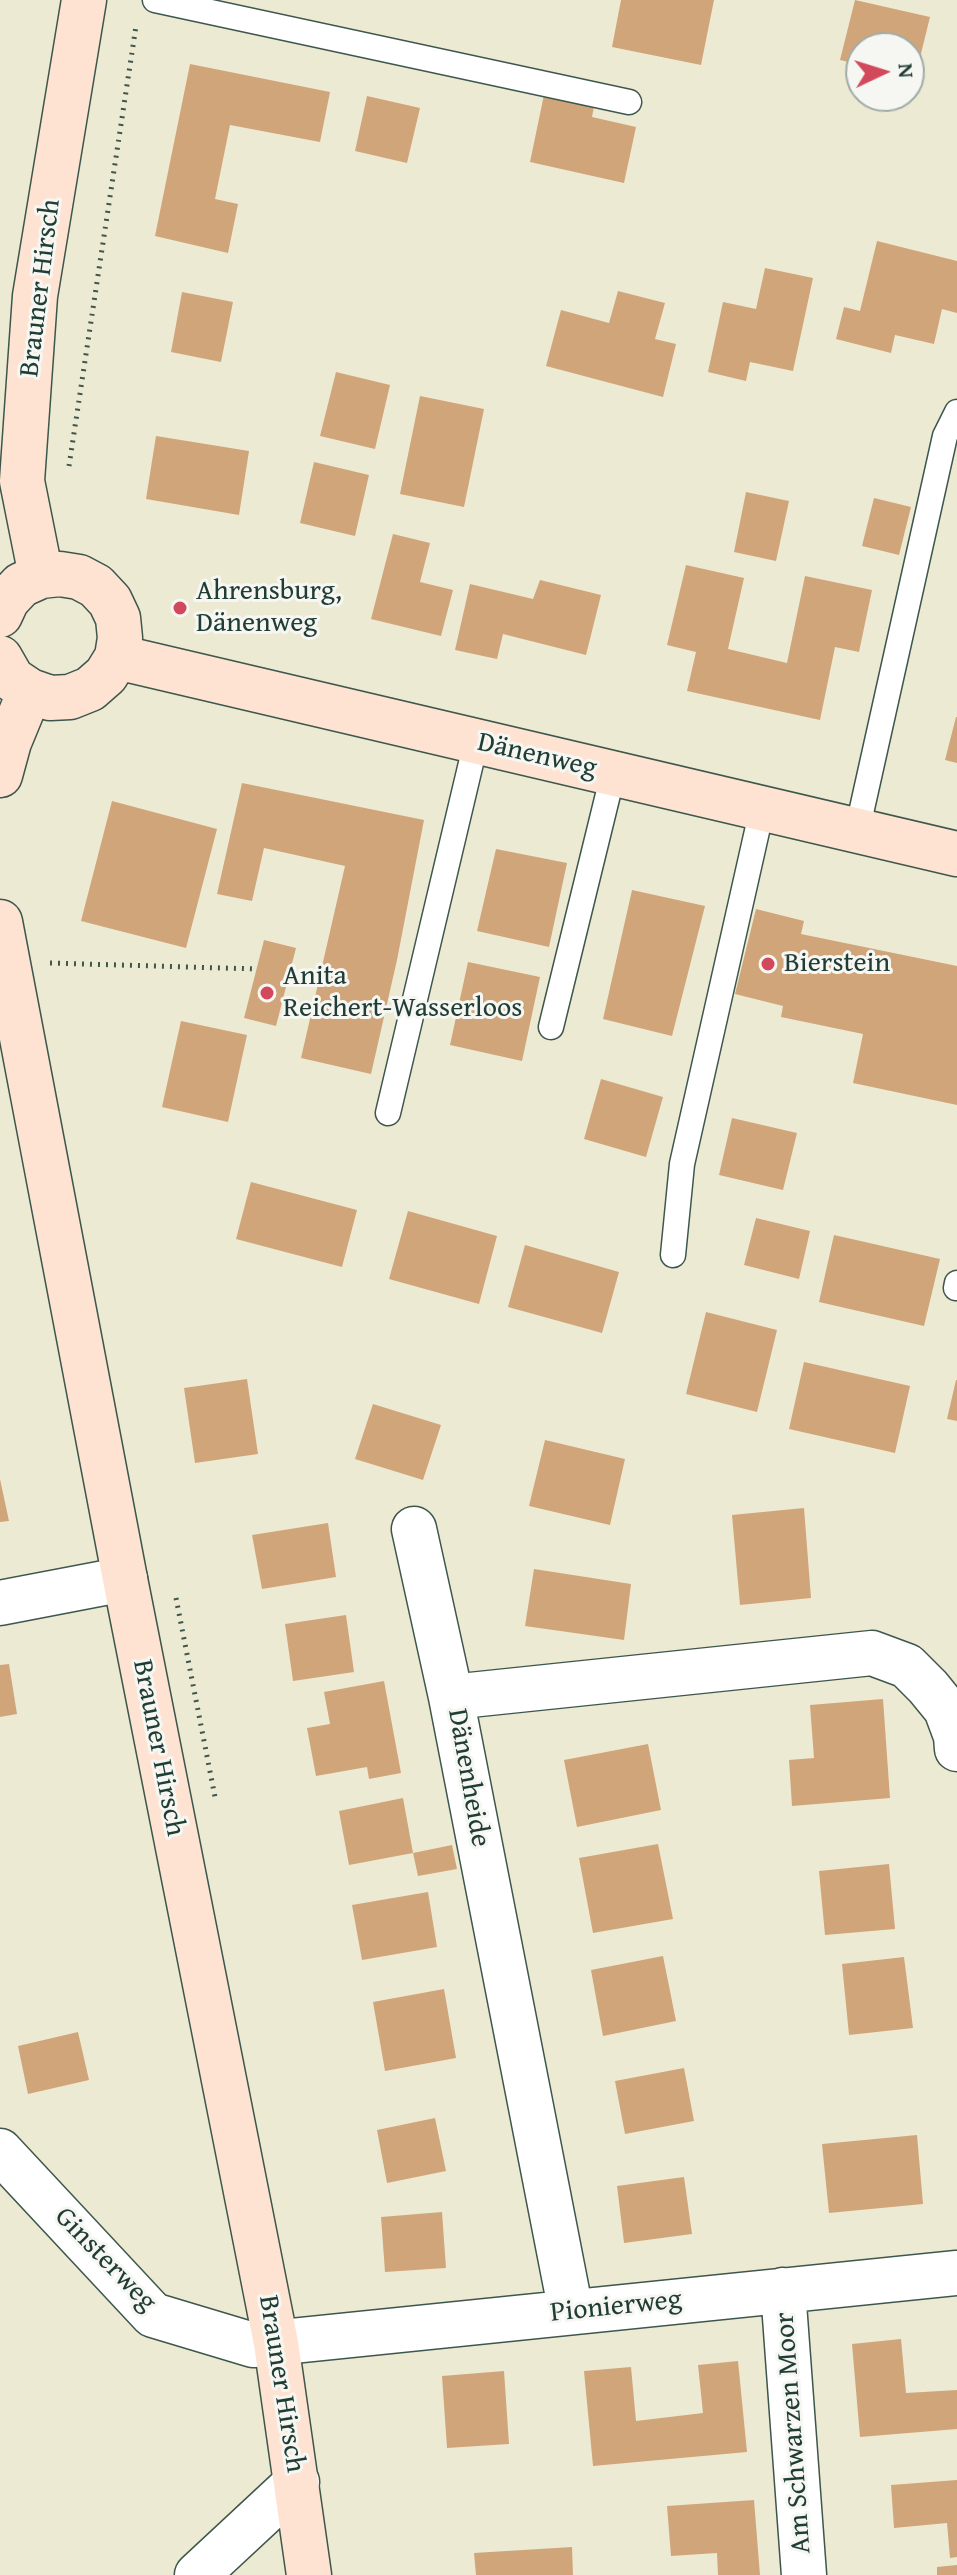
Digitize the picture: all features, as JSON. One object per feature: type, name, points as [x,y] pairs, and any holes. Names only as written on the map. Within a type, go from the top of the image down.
[{"type":"street","name":"Brauner Hirsch","points":[[41,576],[22,481],[35,296],[84,0]]},
{"type":"street","points":[[0,615],[7,600],[21,585],[41,576],[60,574],[79,577],[96,586],[110,601],[118,618],[120,638],[117,657],[106,675],[90,689],[70,697],[50,698],[30,691],[12,679],[0,658]]},
{"type":"street","name":"Dänenweg","points":[[117,657],[957,854]]},
{"type":"street","points":[[0,775],[9,742],[30,691]]},
{"type":"street","name":"Brauner Hirsch","points":[[3,942],[276,2343],[309,2575]]},
{"type":"street","points":[[414,1529],[451,1697]]},
{"type":"street","points":[[0,1603],[125,1579]]},
{"type":"street","name":"Dänenheide","points":[[571,2312],[451,1697],[872,1653],[907,1666],[928,1687],[946,1709],[956,1736],[957,1749]]},
{"type":"street","name":"Ginsterweg","points":[[0,2151],[153,2315],[253,2345],[276,2343]]},
{"type":"street","name":"Pionierweg","points":[[276,2343],[957,2273]]},
{"type":"street","name":"Am Schwarzen Moor","points":[[783,2290],[804,2575]]},
{"type":"street","points":[[197,2575],[297,2482]]},
{"type":"lane","points":[[146,8],[629,102]]},
{"type":"lane","points":[[857,831],[945,436],[957,412]]},
{"type":"lane","points":[[388,1113],[476,742]]},
{"type":"lane","points":[[551,1027],[613,774]]},
{"type":"lane","points":[[673,1255],[682,1164],[762,809]]},
{"type":"path","points":[[68,475],[146,8]]},
{"type":"path","points":[[3,942],[257,969]]},
{"type":"building","points":[[621,0],[714,0],[701,65],[612,47]]},
{"type":"building","points":[[855,0],[930,17],[925,37],[925,32],[847,32]]},
{"type":"building","points":[[845,40],[845,61],[840,60]]},
{"type":"building","points":[[190,64],[330,92],[320,142],[230,125],[215,199],[238,204],[228,253],[155,236]]},
{"type":"building","points":[[545,90],[595,101],[592,117],[636,127],[624,183],[530,162]]},
{"type":"building","points":[[367,96],[420,108],[407,163],[355,151]]},
{"type":"building","points":[[877,241],[957,261],[957,313],[942,309],[934,344],[895,335],[891,353],[836,339],[844,307],[860,311]]},
{"type":"building","points":[[765,268],[813,278],[793,371],[750,362],[746,381],[708,372],[723,302],[756,309]]},
{"type":"building","points":[[618,291],[665,303],[655,339],[676,344],[663,397],[546,366],[561,310],[609,323]]},
{"type":"building","points":[[182,292],[233,302],[221,362],[171,352]]},
{"type":"building","points":[[336,372],[390,385],[375,449],[320,436]]},
{"type":"building","points":[[420,396],[484,409],[464,507],[400,494]]},
{"type":"building","points":[[156,436],[249,451],[239,515],[146,499]]},
{"type":"building","points":[[314,462],[369,475],[355,536],[300,523]]},
{"type":"building","points":[[746,492],[789,501],[776,561],[734,552]]},
{"type":"building","points":[[874,498],[911,507],[899,555],[862,546]]},
{"type":"building","points":[[393,534],[430,543],[420,582],[453,590],[441,636],[371,619]]},
{"type":"building","points":[[686,565],[744,578],[728,649],[787,663],[805,576],[872,590],[859,652],[835,647],[820,720],[687,691],[696,652],[667,645]]},
{"type":"building","points":[[540,580],[601,595],[586,655],[503,634],[497,659],[455,650],[470,584],[533,599]]},
{"type":"building","points":[[957,717],[957,763],[945,760]]},
{"type":"building","points":[[242,783],[424,820],[371,1074],[301,1058],[345,866],[264,848],[252,901],[217,894]]},
{"type":"building","points":[[112,801],[217,829],[186,948],[81,921]]},
{"type":"building","points":[[496,849],[567,863],[549,947],[477,931]]},
{"type":"building","points":[[632,890],[705,906],[672,1036],[603,1019]]},
{"type":"building","points":[[756,909],[804,921],[801,934],[957,966],[957,1105],[853,1083],[863,1034],[781,1017],[783,1006],[735,994]]},
{"type":"building","name":"Anita Reichert-Wasserloos","points":[[264,940],[296,948],[276,1026],[244,1018]]},
{"type":"building","points":[[468,962],[540,977],[522,1061],[450,1045]]},
{"type":"building","points":[[181,1021],[247,1035],[228,1122],[162,1107]]},
{"type":"building","points":[[601,1079],[663,1097],[646,1157],[584,1139]]},
{"type":"building","points":[[732,1118],[797,1133],[783,1190],[719,1175]]},
{"type":"building","points":[[251,1182],[357,1210],[342,1267],[236,1239]]},
{"type":"building","points":[[408,1211],[497,1236],[479,1304],[389,1279]]},
{"type":"building","points":[[756,1218],[810,1231],[799,1279],[744,1265]]},
{"type":"building","points":[[834,1235],[940,1259],[924,1326],[819,1302]]},
{"type":"building","points":[[525,1245],[619,1272],[602,1333],[508,1307]]},
{"type":"building","points":[[706,1312],[777,1330],[757,1412],[686,1394]]},
{"type":"building","points":[[804,1362],[910,1386],[895,1453],[789,1429]]},
{"type":"building","points":[[247,1379],[258,1454],[195,1463],[184,1388]]},
{"type":"building","points":[[957,1380],[957,1421],[947,1419]]},
{"type":"building","points":[[373,1404],[441,1425],[423,1480],[355,1459]]},
{"type":"building","points":[[545,1440],[625,1459],[610,1525],[529,1506]]},
{"type":"building","points":[[0,1479],[9,1521],[0,1522]]},
{"type":"building","points":[[804,1508],[811,1598],[740,1605],[732,1515]]},
{"type":"building","points":[[328,1523],[336,1577],[262,1589],[252,1535]]},
{"type":"building","points":[[534,1569],[631,1584],[624,1640],[525,1626]]},
{"type":"building","points":[[346,1615],[354,1672],[293,1681],[285,1624]]},
{"type":"building","points":[[9,1664],[17,1714],[0,1717],[0,1665]]},
{"type":"building","points":[[384,1681],[401,1773],[369,1779],[367,1767],[316,1776],[307,1728],[330,1724],[324,1692]]},
{"type":"building","points":[[883,1699],[890,1798],[792,1806],[789,1760],[814,1758],[810,1705]]},
{"type":"building","points":[[648,1744],[661,1810],[577,1827],[564,1760]]},
{"type":"building","points":[[403,1798],[413,1853],[349,1865],[339,1811]]},
{"type":"building","points":[[658,1844],[673,1919],[593,1933],[579,1858]]},
{"type":"building","points":[[452,1845],[457,1869],[418,1876],[413,1853]]},
{"type":"building","points":[[889,1864],[895,1929],[825,1935],[819,1871]]},
{"type":"building","points":[[428,1892],[437,1947],[362,1960],[352,1905]]},
{"type":"building","points":[[663,1956],[676,2021],[603,2036],[591,1970]]},
{"type":"building","points":[[904,1957],[913,2028],[849,2035],[842,1964]]},
{"type":"building","points":[[444,1989],[456,2058],[385,2071],[373,2002]]},
{"type":"building","points":[[78,2032],[89,2080],[28,2094],[18,2046]]},
{"type":"building","points":[[684,2068],[694,2121],[625,2134],[615,2081]]},
{"type":"building","points":[[435,2118],[446,2171],[387,2183],[377,2130]]},
{"type":"building","points":[[917,2135],[923,2204],[829,2213],[822,2144]]},
{"type":"building","points":[[684,2177],[692,2234],[624,2243],[617,2186]]},
{"type":"building","points":[[442,2212],[446,2268],[385,2272],[381,2217]]},
{"type":"building","points":[[901,2339],[906,2393],[957,2390],[957,2429],[860,2437],[852,2344]]},
{"type":"building","points":[[738,2361],[747,2452],[593,2466],[584,2371],[631,2367],[636,2421],[703,2413],[698,2365]]},
{"type":"building","points":[[504,2371],[509,2444],[447,2448],[442,2376]]},
{"type":"building","points":[[957,2480],[957,2557],[950,2558],[947,2523],[894,2528],[891,2485]]},
{"type":"building","points":[[754,2500],[760,2575],[718,2575],[717,2553],[671,2556],[667,2506]]},
{"type":"building","points":[[572,2547],[573,2575],[476,2575],[474,2553]]},
{"type":"building","points":[[957,2565],[957,2575],[937,2575],[937,2567]]},
{"type":"place","name":"Ahrensburg, Dänenweg","points":[[180,608]]},
{"type":"place","name":"Bierstein","points":[[768,964]]},
{"type":"place","name":"Anita Reichert-Wasserloos","points":[[267,993]]}]
